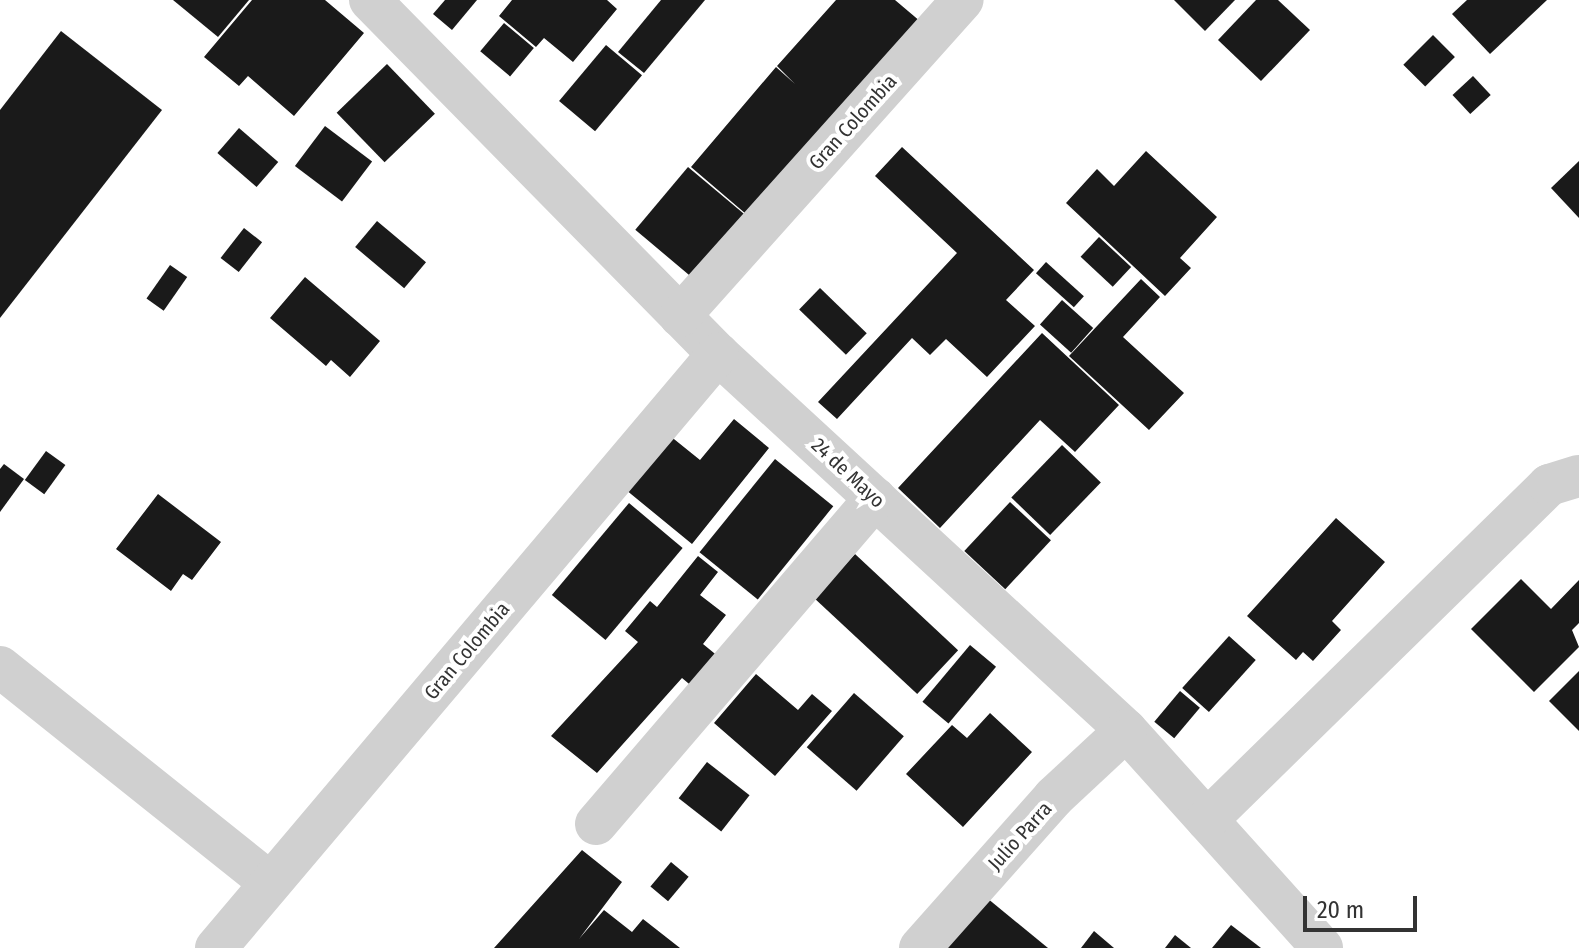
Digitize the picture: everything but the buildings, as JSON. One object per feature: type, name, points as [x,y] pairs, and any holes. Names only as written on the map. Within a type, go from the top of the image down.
[{"type":"street","name":"24 de Mayo","points":[[370,0],[718,354],[1126,730],[1322,948]]},
{"type":"street","name":"Gran Colombia","points":[[680,316],[963,0]]},
{"type":"street","name":"Gran Colombia","points":[[216,948],[718,354]]},
{"type":"street","points":[[1207,820],[1549,485],[1579,476]]},
{"type":"street","points":[[596,824],[875,498]]},
{"type":"street","points":[[0,667],[269,882]]},
{"type":"street","name":"Julio Parra","points":[[920,948],[1054,797],[1126,730]]}]
